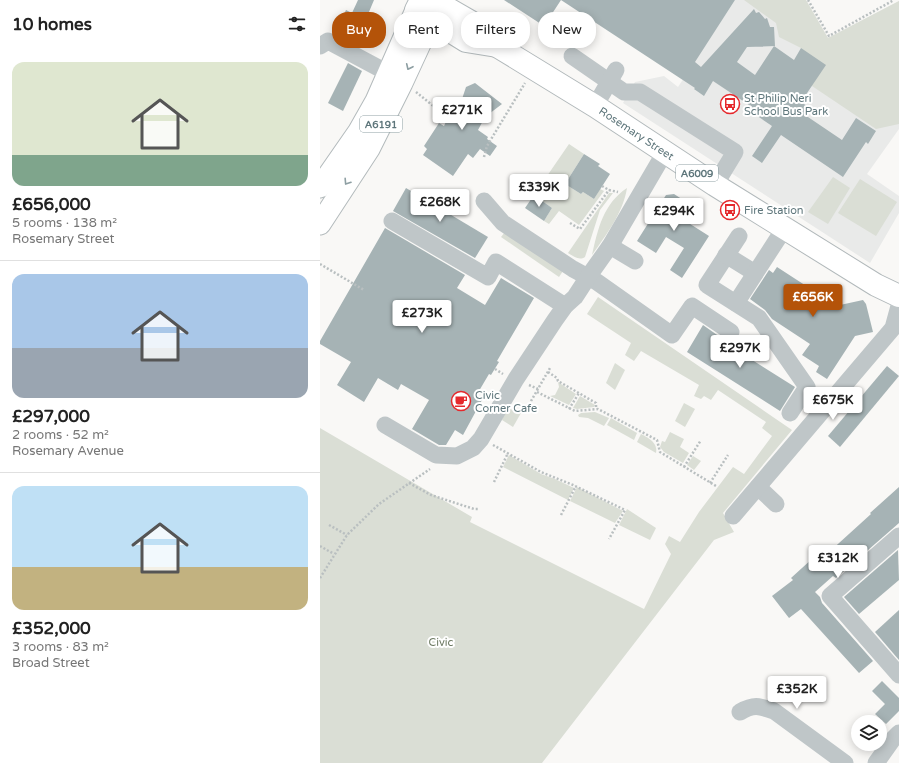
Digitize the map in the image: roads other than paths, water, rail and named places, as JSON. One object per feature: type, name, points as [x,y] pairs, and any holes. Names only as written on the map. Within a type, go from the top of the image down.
[{"type":"highway","name":"Rosemary Street","points":[[430,5],[466,41],[497,46],[595,106],[784,229],[876,285],[899,296]]},
{"type":"main road","name":"A6191","points":[[320,187],[359,131],[376,101],[388,73],[430,5]]},
{"type":"main road","name":"A6191","points":[[320,224],[369,149],[430,5]]},
{"type":"street","points":[[320,46],[328,41],[388,73]]},
{"type":"street","points":[[572,56],[613,76],[624,92],[640,92],[735,152],[715,185]]},
{"type":"street","points":[[595,106],[613,76]]},
{"type":"street","points":[[384,425],[436,455],[457,456],[473,448],[482,439],[535,348],[565,306],[575,297],[610,246],[665,152]]},
{"type":"street","points":[[484,201],[503,223],[588,277],[672,335],[692,306],[732,332]]},
{"type":"street","points":[[392,221],[488,277],[496,262],[565,306]]},
{"type":"street","points":[[736,303],[784,229]]},
{"type":"street","points":[[739,236],[707,285],[759,318],[807,387],[790,413]]},
{"type":"street","points":[[610,246],[635,261]]},
{"type":"street","points":[[726,255],[755,273]]},
{"type":"street","points":[[733,516],[892,328],[899,306]]},
{"type":"street","points":[[758,487],[776,504]]},
{"type":"street","points":[[899,537],[830,596],[899,675]]},
{"type":"street","points":[[740,712],[750,706],[760,706],[774,711],[845,763]]},
{"type":"street","points":[[876,763],[899,733]]},
{"type":"place","name":"St Philip Neri School Bus Park","points":[[730,104]]},
{"type":"place","name":"Fire Station","points":[[730,210]]},
{"type":"place","name":"Civic Corner Cafe","points":[[461,401]]},
{"type":"park label","name":"Civic","points":[[441,642]]}]
